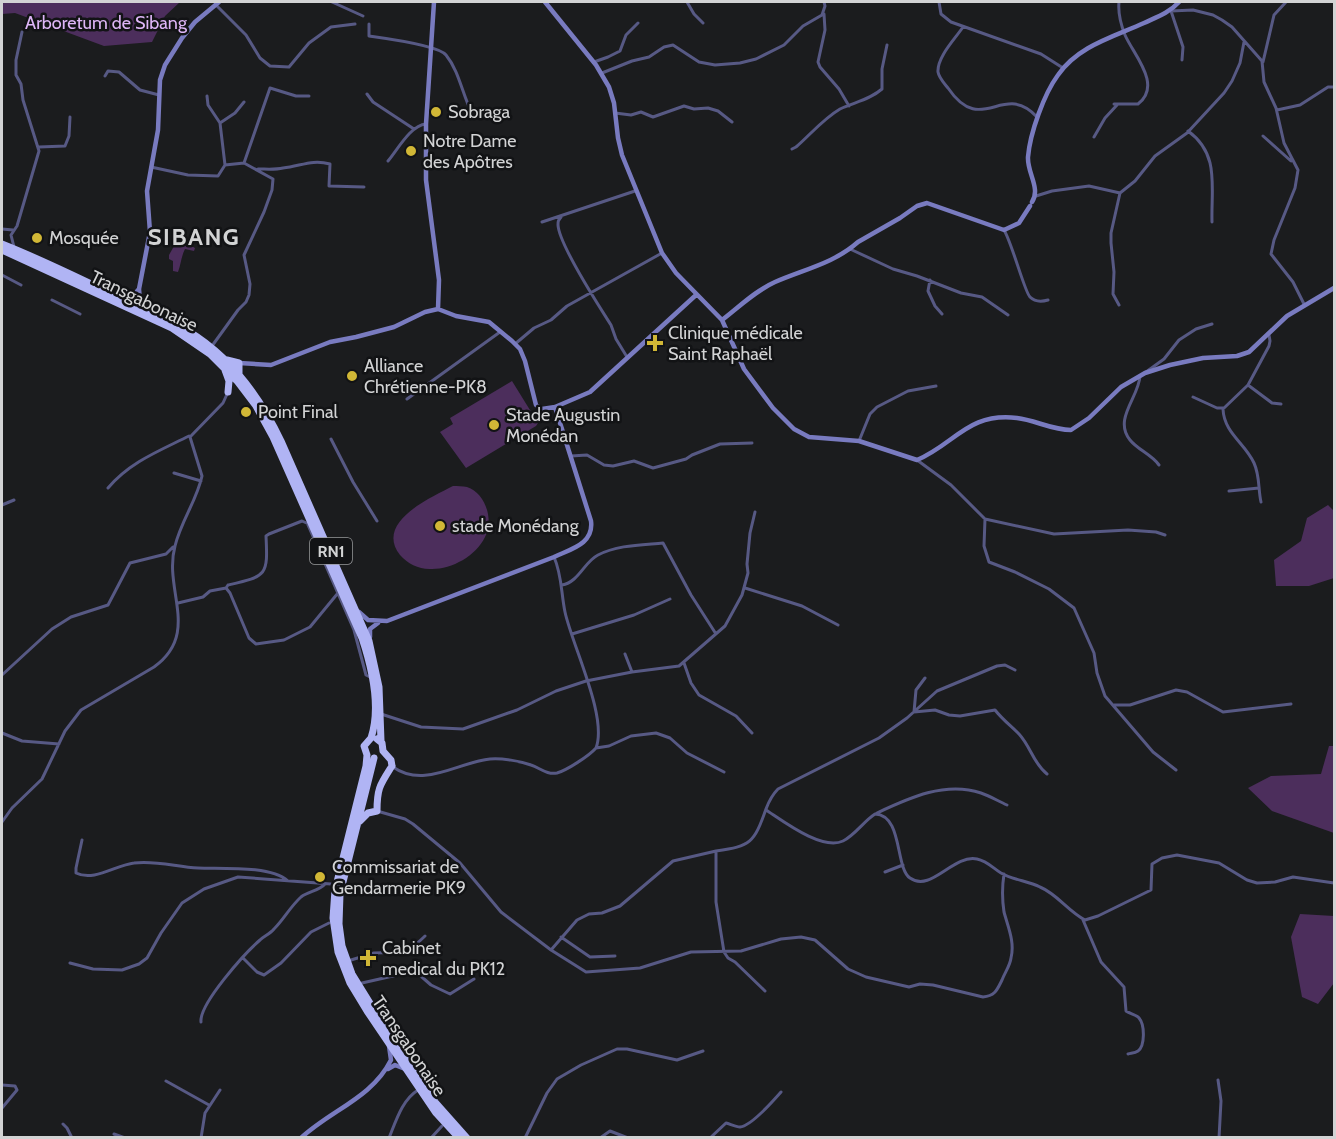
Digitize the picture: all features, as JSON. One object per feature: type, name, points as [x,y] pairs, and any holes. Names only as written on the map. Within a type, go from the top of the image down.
[{"type":"highway","name":"Transgabonaise","points":[[2,244],[122,298],[189,332],[211,348],[225,363],[266,424],[362,638],[371,677],[375,710],[371,738]]},
{"type":"highway","name":"Transgabonaise","points":[[3,251],[172,328],[225,363]]},
{"type":"highway","points":[[228,393],[229,381],[225,363],[239,363],[239,375]]},
{"type":"highway","name":"RN1","points":[[225,363],[239,375],[260,402],[273,424],[354,602],[372,651],[379,687],[381,741],[376,755],[364,746],[371,738]]},
{"type":"highway","points":[[228,393],[232,388],[247,393]]},
{"type":"highway","points":[[371,738],[381,741]]},
{"type":"highway","name":"Transgabonaise","points":[[376,755],[339,902],[340,935],[347,962],[362,992],[421,1082],[442,1110],[467,1137]]},
{"type":"highway","name":"Transgabonaise","points":[[376,755],[364,774],[337,879],[333,900],[333,926],[338,952],[359,998],[387,1041],[436,1113],[459,1137]]},
{"type":"highway","points":[[355,832],[363,816],[377,811],[379,788],[392,766],[387,759],[376,755]]},
{"type":"street","points":[[332,2],[363,16]]},
{"type":"street","points":[[434,2],[426,124],[426,180],[439,280],[438,309]]},
{"type":"street","points":[[545,2],[602,73],[612,95],[620,149],[635,191],[662,253],[676,273],[722,320],[744,369],[785,421],[801,434],[809,437],[860,441],[917,460],[951,485],[985,519],[1054,534],[1128,530],[1165,535]]},
{"type":"street","points":[[687,2],[703,23]]},
{"type":"street","points":[[824,2],[825,30],[818,62],[849,106]]},
{"type":"street","points":[[939,2],[941,14],[951,22],[1041,54],[1063,68]]},
{"type":"street","points":[[1094,137],[1116,104],[1138,104],[1142,101],[1147,83],[1146,71],[1124,33],[1119,2]]},
{"type":"street","points":[[1171,11],[1179,2]]},
{"type":"street","points":[[1286,2],[1274,15],[1263,64],[1264,82],[1277,110],[1284,143],[1298,170],[1271,254],[1293,282],[1304,304]]},
{"type":"street","points":[[147,310],[140,301],[139,289],[150,232],[146,195],[152,167],[158,124],[159,95],[164,69],[177,45],[195,22],[218,3],[246,35],[260,58],[270,66],[279,68],[290,67],[309,43],[331,27],[355,24]]},
{"type":"street","points":[[1036,196],[1028,158],[1038,118],[1051,85],[1063,68],[1092,45],[1171,11],[1193,10],[1212,15],[1232,27],[1259,56],[1263,64]]},
{"type":"street","points":[[1171,11],[1183,47],[1182,60]]},
{"type":"street","points":[[602,73],[649,57],[664,47],[673,45],[699,62],[715,65],[746,62],[788,43],[803,26],[823,13]]},
{"type":"street","points":[[594,62],[620,51],[626,35],[638,23]]},
{"type":"street","points":[[369,24],[369,36],[437,48],[446,55],[453,66],[471,111],[480,114],[501,114]]},
{"type":"street","points":[[963,27],[939,63],[940,78],[954,98],[966,107],[975,110],[1016,103],[1027,107],[1038,118]]},
{"type":"street","points":[[14,249],[11,240],[13,230],[17,225],[39,147],[23,100],[21,84],[16,75],[16,60],[22,32]]},
{"type":"street","points":[[1119,305],[1113,294],[1111,233],[1120,193],[1135,181],[1155,156],[1188,131],[1224,93],[1240,63],[1244,42]]},
{"type":"street","points":[[792,149],[838,110],[859,103],[882,88],[886,45]]},
{"type":"street","points":[[105,76],[108,71],[119,72],[140,90],[159,95]]},
{"type":"street","points":[[1277,110],[1300,105],[1328,87],[1335,87]]},
{"type":"street","points":[[244,163],[270,88],[296,96],[309,96]]},
{"type":"street","points":[[367,94],[373,102],[414,129]]},
{"type":"street","points":[[152,167],[188,176],[218,176],[225,165],[220,123],[208,105],[207,96]]},
{"type":"street","points":[[220,123],[235,113],[244,102]]},
{"type":"street","points":[[615,113],[632,115],[641,112],[653,117],[684,106],[718,111],[732,122]]},
{"type":"street","points":[[39,147],[64,147],[69,136],[70,117]]},
{"type":"street","points":[[388,161],[414,129],[420,124],[426,124]]},
{"type":"street","points":[[1188,131],[1202,143],[1210,161],[1212,222]]},
{"type":"street","points":[[1263,136],[1294,163]]},
{"type":"street","points":[[257,169],[281,169],[315,161],[321,162],[330,164],[328,186],[364,187]]},
{"type":"street","points":[[211,348],[249,295],[250,284],[244,255],[264,212],[272,190],[273,179],[244,163],[225,165]]},
{"type":"street","points":[[1004,230],[1019,223],[1036,196],[1052,191],[1089,186],[1120,193]]},
{"type":"street","points":[[542,222],[635,191]]},
{"type":"street","points":[[722,320],[748,298],[771,284],[850,249],[924,203],[935,204],[1004,230],[1013,247],[1027,294],[1037,301],[1048,300]]},
{"type":"street","points":[[561,217],[558,228],[568,252],[627,357]]},
{"type":"street","points":[[2,230],[13,230]]},
{"type":"street","points":[[850,249],[893,269],[930,280],[960,293],[982,297],[1008,315]]},
{"type":"street","points":[[515,344],[534,328],[551,320],[567,306],[662,253]]},
{"type":"street","points":[[2,276],[21,285]]},
{"type":"street","points":[[930,280],[928,291],[935,306],[942,314]]},
{"type":"street","points":[[1138,377],[1170,365],[1203,358],[1244,354],[1258,345],[1287,315],[1335,288]]},
{"type":"street","points":[[122,298],[132,297],[139,289]]},
{"type":"street","points":[[239,363],[271,365],[296,357],[326,343],[394,327],[425,312],[438,309],[456,316],[486,321],[515,344],[525,360],[536,405],[542,409],[555,407],[590,392],[696,295]]},
{"type":"street","points":[[52,300],[80,314]]},
{"type":"street","points":[[917,460],[958,432],[990,418],[1015,418],[1071,430],[1082,424],[1116,390],[1169,354],[1179,340],[1212,324]]},
{"type":"street","points":[[407,399],[501,331]]},
{"type":"street","points":[[1193,397],[1217,408],[1224,408],[1248,385],[1269,346],[1268,333]]},
{"type":"street","points":[[1138,377],[1138,388],[1126,411],[1126,431],[1131,441],[1153,457],[1159,465]]},
{"type":"street","points":[[1248,385],[1272,403],[1281,404]]},
{"type":"street","points":[[860,441],[867,419],[877,407],[908,391],[936,386]]},
{"type":"street","points":[[108,488],[122,472],[139,460],[190,435],[223,403],[228,393]]},
{"type":"street","points":[[354,602],[366,620],[390,621],[582,544],[591,531],[591,521],[555,407]]},
{"type":"street","points":[[1224,408],[1225,422],[1229,431],[1248,452],[1254,463],[1258,474],[1261,502]]},
{"type":"street","points":[[2,822],[12,808],[42,779],[68,726],[81,711],[133,680],[165,657],[173,647],[178,634],[180,616],[171,575],[175,546],[201,481],[202,471],[190,435]]},
{"type":"street","points":[[331,439],[353,482],[377,520]]},
{"type":"street","points":[[571,456],[587,455],[603,465],[613,466],[634,461],[653,468],[686,459],[720,444],[752,442]]},
{"type":"street","points":[[174,473],[201,481]]},
{"type":"street","points":[[1229,491],[1259,489]]},
{"type":"street","points":[[2,505],[14,500]]},
{"type":"street","points":[[381,714],[421,727],[463,729],[586,681],[679,666],[716,634],[731,617],[745,588],[750,533],[755,512]]},
{"type":"street","points":[[985,519],[984,546],[989,562],[1015,572],[1056,593],[1077,612],[1094,653],[1101,689],[1153,752],[1176,770]]},
{"type":"street","points":[[178,603],[203,597],[210,591],[226,588],[228,585],[255,579],[266,568],[266,536],[302,521],[311,526]]},
{"type":"street","points":[[562,585],[574,579],[596,556],[621,548],[663,543],[691,595],[716,634]]},
{"type":"street","points":[[2,675],[52,629],[71,617],[108,605],[130,563],[166,554],[175,546]]},
{"type":"street","points":[[554,557],[560,573],[565,611],[598,730],[596,748]]},
{"type":"street","points":[[325,559],[358,639],[366,675],[371,677]]},
{"type":"street","points":[[226,588],[230,592],[249,639],[256,644],[284,640],[310,627],[338,593]]},
{"type":"street","points":[[745,588],[802,606],[838,626]]},
{"type":"street","points":[[572,634],[634,615],[670,599]]},
{"type":"street","points":[[372,651],[370,629],[381,622]]},
{"type":"street","points":[[625,654],[632,672]]},
{"type":"street","points":[[684,663],[691,683],[699,695],[736,716],[752,733]]},
{"type":"street","points":[[551,950],[578,920],[620,906],[673,861],[733,849],[748,843],[756,835],[772,795],[782,786],[879,738],[908,718],[938,691],[959,681],[983,674],[997,666],[1005,665],[1015,670]]},
{"type":"street","points":[[914,712],[916,690],[925,678]]},
{"type":"street","points":[[1112,705],[1130,705],[1176,690],[1187,692],[1228,712],[1292,704]]},
{"type":"street","points":[[914,712],[935,710],[960,716],[995,710],[1018,733],[1030,750],[1036,764],[1047,774]]},
{"type":"street","points":[[2,733],[22,741],[59,744]]},
{"type":"street","points":[[392,766],[404,773],[421,776],[494,759],[527,763],[547,773],[553,773],[563,770],[596,748],[609,746],[631,736],[656,733],[670,738],[687,753],[724,772]]},
{"type":"street","points":[[766,810],[813,839],[834,843],[846,839],[875,814],[922,793],[942,790],[971,791],[1006,805]]},
{"type":"street","points":[[377,811],[414,824],[460,863],[501,912],[551,950],[586,972],[640,968],[697,950],[741,951],[788,937],[808,938],[821,945],[848,969],[866,977],[909,987],[927,984],[983,997],[989,996],[994,994],[998,988],[1011,960],[1012,952],[1011,936],[1003,906],[1004,874]]},
{"type":"street","points":[[875,814],[886,817],[901,850],[906,874],[916,881],[933,879],[954,864],[966,859],[982,861],[1004,874],[1040,886],[1083,919],[1101,962],[1124,987],[1126,1011],[1139,1017],[1141,1021],[1143,1041],[1140,1049],[1136,1053],[1128,1054]]},
{"type":"street","points":[[82,840],[76,873],[83,876],[115,870],[133,863],[148,863],[200,868],[234,867],[280,876],[289,882]]},
{"type":"street","points":[[716,851],[716,902],[724,952],[765,991]]},
{"type":"street","points":[[1083,919],[1098,916],[1151,890],[1152,864],[1168,856],[1177,855],[1219,863],[1247,880],[1257,883],[1275,882],[1293,877],[1335,883]]},
{"type":"street","points":[[885,872],[903,865]]},
{"type":"street","points":[[70,963],[93,969],[131,969],[147,958],[182,903],[204,889],[238,877],[331,884]]},
{"type":"street","points":[[201,1022],[200,1017],[205,1006],[233,968],[259,940],[274,930],[285,914],[302,897],[326,884]]},
{"type":"street","points":[[243,958],[257,972],[264,975],[281,963],[311,932],[328,923]]},
{"type":"street","points":[[351,960],[374,952],[408,952],[425,936]]},
{"type":"street","points":[[561,938],[590,957],[615,957]]},
{"type":"street","points":[[362,982],[415,971],[431,985],[450,994],[474,979]]},
{"type":"street","points":[[386,1070],[391,1057],[387,1041]]},
{"type":"street","points":[[525,1137],[547,1093],[557,1079],[581,1065],[617,1049],[627,1049],[676,1060],[703,1051]]},
{"type":"street","points":[[301,1137],[368,1090],[386,1070],[395,1065],[408,1071]]},
{"type":"street","points":[[1218,1080],[1221,1101],[1219,1137]]},
{"type":"street","points":[[166,1081],[209,1105]]},
{"type":"street","points":[[2,1085],[15,1086],[17,1090],[2,1108]]},
{"type":"street","points":[[389,1137],[405,1103],[420,1089]]},
{"type":"street","points":[[201,1137],[203,1121],[209,1105],[220,1090]]},
{"type":"street","points":[[710,1137],[726,1123],[739,1127],[745,1125],[781,1092]]},
{"type":"street","points":[[63,1124],[72,1137]]},
{"type":"street","points":[[431,1137],[442,1126]]},
{"type":"street","points":[[600,1137],[610,1131],[628,1137]]},
{"type":"street","points":[[114,1134],[125,1137]]},
{"type":"green space","name":"Arboretum de Sibang","points":[[2,2],[180,2],[165,16],[152,42],[104,46],[15,13],[2,14]]},
{"type":"green space","points":[[178,239],[195,248],[194,251],[185,249],[178,272],[173,271],[173,261],[169,259],[169,255]]},
{"type":"green space","name":"Stade Augustin Monédan","points":[[512,381],[538,423],[466,468],[440,432],[453,424],[450,418]]},
{"type":"green space","points":[[453,486],[474,490],[479,495],[488,516],[488,531],[476,550],[455,564],[432,569],[414,566],[400,555],[394,543],[394,532],[409,512]]},
{"type":"green space","points":[[1328,505],[1334,511],[1334,578],[1309,586],[1276,586],[1274,560],[1301,541],[1307,518]]},
{"type":"green space","points":[[1329,746],[1334,746],[1334,833],[1272,811],[1248,788],[1271,776],[1321,774]]},
{"type":"green space","points":[[1300,914],[1334,916],[1334,983],[1318,1004],[1302,997],[1291,937]]},
{"type":"place","name":"Sobraga","points":[[436,112]]},
{"type":"place","name":"Notre Dame des Apôtres","points":[[411,151]]},
{"type":"place","name":"Mosquée","points":[[37,238]]},
{"type":"place","name":"Clinique médicale Saint Raphaël","points":[[655,343]]},
{"type":"place","name":"Alliance Chrétienne-PK8","points":[[352,376]]},
{"type":"place","name":"Point Final","points":[[246,412]]},
{"type":"place","name":"Stade Augustin Monédan","points":[[494,425]]},
{"type":"place","name":"stade Monédang","points":[[440,526]]},
{"type":"place","name":"Commissariat de Gendarmerie PK9","points":[[320,877]]},
{"type":"place","name":"Cabinet medical du PK12","points":[[368,958]]},
{"type":"district","name":"SIBANG","points":[[194,237]]}]
